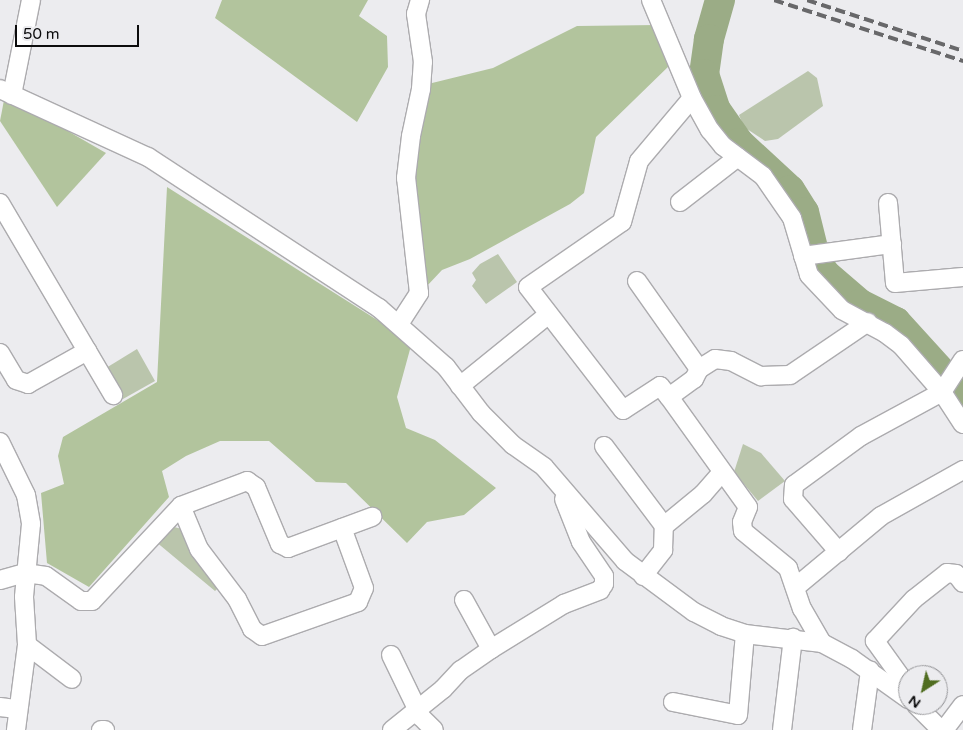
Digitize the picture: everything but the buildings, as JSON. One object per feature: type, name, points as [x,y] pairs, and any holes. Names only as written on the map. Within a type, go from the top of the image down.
[{"type":"street","points":[[31,0],[6,92],[148,156],[286,245],[399,324],[446,367],[481,413],[513,445],[544,467],[559,487],[625,562],[694,612],[721,626],[745,634],[793,638],[822,643],[870,671],[898,692]]},
{"type":"street","points":[[399,324],[419,294],[406,178],[411,136],[421,89],[423,62],[416,14],[420,0]]},
{"type":"street","points":[[651,0],[673,47],[692,98],[710,130],[738,157],[763,176],[778,195],[810,255],[809,275],[822,291],[842,310],[868,322],[901,345],[948,385],[963,424]]},
{"type":"street","points":[[692,98],[640,161],[622,222],[528,287],[623,410],[660,386],[721,473],[748,507],[742,522],[743,531],[788,568],[796,586],[802,609],[822,643]]},
{"type":"street","points":[[680,202],[738,157]]},
{"type":"street","points":[[0,203],[113,395]]},
{"type":"street","points":[[888,203],[895,283],[963,277]]},
{"type":"street","points":[[810,255],[892,244]]},
{"type":"street","points":[[637,282],[699,369]]},
{"type":"street","points":[[460,386],[549,314]]},
{"type":"street","points":[[669,397],[694,379],[699,369],[715,359],[731,361],[761,376],[790,375],[868,322]]},
{"type":"street","points":[[0,353],[16,380],[28,384],[87,351]]},
{"type":"street","points":[[839,552],[792,499],[794,485],[861,436],[948,385],[963,360]]},
{"type":"street","points":[[0,442],[26,495],[30,524],[25,572],[27,645],[9,708],[16,730]]},
{"type":"street","points":[[604,446],[664,526],[663,550],[643,576]]},
{"type":"street","points":[[796,586],[881,516],[963,470]]},
{"type":"street","points":[[664,526],[703,494],[721,473]]},
{"type":"street","points":[[0,580],[25,572],[46,576],[81,601],[92,601],[181,506],[247,481],[256,487],[280,544],[288,548],[372,517]]},
{"type":"street","points":[[392,730],[491,649],[564,604],[600,590],[604,584],[604,576],[580,542],[559,487]]},
{"type":"street","points":[[181,506],[199,549],[237,599],[252,629],[262,636],[358,602],[364,588],[342,528]]},
{"type":"street","points":[[898,673],[875,641],[914,599],[947,573],[956,574],[963,583]]},
{"type":"street","points":[[464,600],[491,649]]},
{"type":"street","points":[[673,702],[738,715],[745,634]]},
{"type":"street","points":[[782,730],[793,638]]},
{"type":"street","points":[[27,645],[72,679]]},
{"type":"street","points":[[391,655],[417,708],[434,730]]},
{"type":"street","points":[[862,730],[870,671]]},
{"type":"street","points":[[927,715],[943,730],[963,705]]},
{"type":"green space","points":[[222,0],[368,0],[359,16],[387,36],[388,67],[357,122],[215,18]]},
{"type":"green space","points":[[657,25],[671,64],[596,137],[584,193],[570,204],[470,259],[442,270],[426,287],[411,177],[424,85],[493,68],[577,26]]},
{"type":"green space","points":[[808,71],[817,78],[823,106],[778,139],[765,141],[744,127],[739,115]]},
{"type":"green space","points":[[5,95],[106,153],[57,207],[0,121]]},
{"type":"green space","points":[[167,187],[412,342],[397,397],[406,428],[435,440],[496,488],[464,515],[427,522],[407,543],[346,483],[316,482],[269,441],[220,441],[186,456],[162,471],[169,497],[89,587],[47,563],[41,493],[64,484],[58,456],[63,437],[157,382]]},
{"type":"green space","points":[[498,254],[517,282],[486,304],[472,286],[476,280],[472,273],[480,264]]},
{"type":"green space","points":[[137,349],[155,381],[123,399],[106,368]]},
{"type":"green space","points":[[743,444],[761,453],[785,481],[758,501],[734,472]]},
{"type":"green space","points":[[170,526],[182,529],[197,561],[220,586],[215,591],[155,541]]},
{"type":"waterway","points":[[720,0],[709,39],[704,74],[716,110],[739,143],[790,190],[804,212],[816,260],[825,274],[860,304],[896,322],[963,396]]},
{"type":"railway","points":[[774,0],[963,61]]},
{"type":"railway","points":[[807,0],[963,51]]}]
